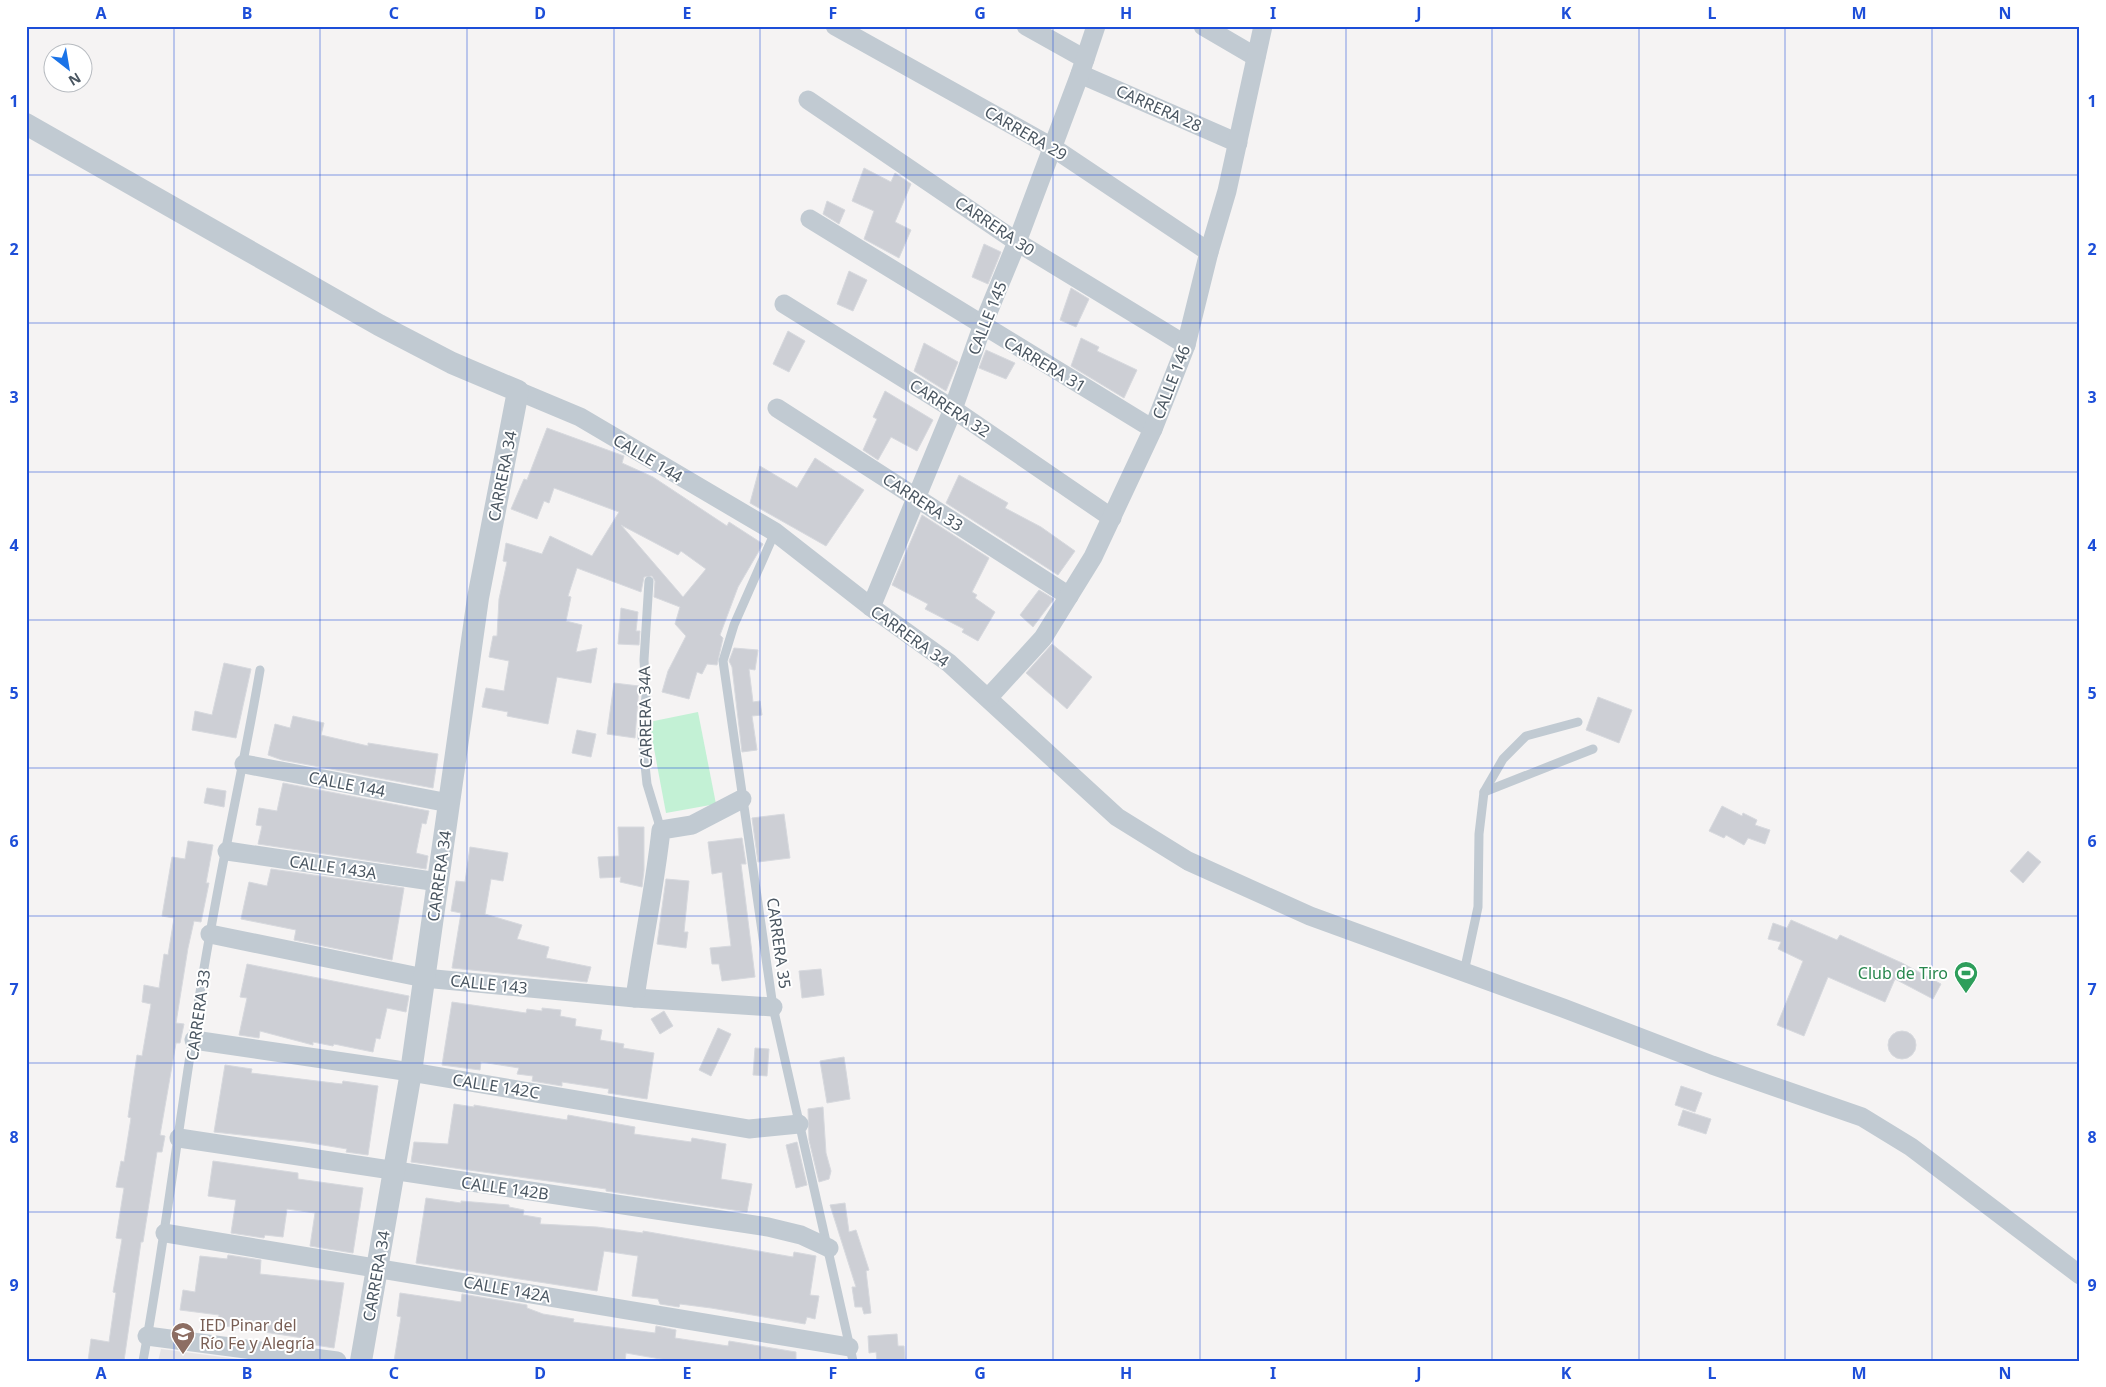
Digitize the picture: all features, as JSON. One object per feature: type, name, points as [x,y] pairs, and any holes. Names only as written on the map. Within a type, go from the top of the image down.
[{"type":"street","name":"CARRERA 29","points":[[835,26],[1052,147],[1209,252]]},
{"type":"street","name":"CARRERA 28","points":[[1026,26],[1083,67],[1238,143]]},
{"type":"street","name":"CALLE 145","points":[[871,608],[953,409],[982,327],[1017,242],[1083,67],[1096,26]]},
{"type":"street","points":[[1203,26],[1256,57]]},
{"type":"street","name":"CALLE 146","points":[[988,698],[1043,638],[1093,557],[1153,429],[1186,345],[1209,252],[1228,191],[1263,26]]},
{"type":"street","name":"CARRERA 30","points":[[808,100],[1017,242],[1186,345]]},
{"type":"street","points":[[26,124],[379,325],[452,363],[518,391]]},
{"type":"street","name":"CARRERA 31","points":[[810,220],[982,327],[1153,429]]},
{"type":"street","name":"CARRERA 32","points":[[784,304],[953,409],[1112,518]]},
{"type":"street","name":"CALLE 144","points":[[518,391],[580,417],[775,532]]},
{"type":"street","name":"CARRERA 34","points":[[361,1361],[410,1072],[478,598],[518,391]]},
{"type":"street","name":"CARRERA 33","points":[[777,408],[1069,596]]},
{"type":"street","name":"CARRERA 34","points":[[775,532],[871,608],[950,663],[1116,817],[1188,861],[1310,916],[1712,1065],[1862,1117],[1911,1147],[2080,1275]]},
{"type":"street","name":"CALLE 144","points":[[244,764],[449,803]]},
{"type":"street","points":[[660,830],[692,825],[742,799]]},
{"type":"street","name":"CARRERA 34A","points":[[635,998],[643,935],[656,875],[660,830]]},
{"type":"street","name":"CALLE 143A","points":[[227,851],[438,882]]},
{"type":"street","name":"CALLE 143","points":[[210,934],[424,978],[635,998],[773,1007]]},
{"type":"street","name":"CALLE 142C","points":[[194,1040],[410,1072],[749,1129],[798,1124]]},
{"type":"street","name":"CALLE 142B","points":[[179,1138],[768,1227],[801,1235],[829,1248]]},
{"type":"street","name":"CALLE 142A","points":[[165,1234],[378,1268],[851,1354]]},
{"type":"street","points":[[147,1336],[337,1361]]},
{"type":"lane","name":"CARRERA 35","points":[[775,532],[734,625],[723,661],[773,1007],[798,1124],[829,1248],[851,1354]]},
{"type":"lane","name":"CARRERA 34A","points":[[649,581],[644,660],[646,696],[642,736],[647,784],[660,830]]},
{"type":"lane","name":"CARRERA 33","points":[[143,1361],[165,1234],[210,934],[244,764],[260,670]]},
{"type":"lane","points":[[1464,972],[1478,907],[1479,834],[1484,792],[1502,759],[1526,736],[1578,722]]},
{"type":"lane","points":[[1484,792],[1593,749]]},
{"type":"shaded area","name":"IED Pinar del Río Fe y Alegría","points":[[161,1349],[253,1361],[158,1361]]},
{"type":"green space","points":[[698,712],[716,804],[666,813],[649,722]]},
{"type":"building","points":[[864,168],[891,182],[895,173],[911,184],[895,222],[911,230],[899,258],[864,239],[874,211],[852,201]]},
{"type":"building","points":[[827,201],[845,210],[839,224],[823,214]]},
{"type":"building","points":[[984,244],[1001,252],[988,284],[972,277]]},
{"type":"building","points":[[849,271],[867,280],[853,311],[837,304]]},
{"type":"building","points":[[1071,288],[1089,299],[1076,327],[1060,320]]},
{"type":"building","points":[[788,331],[805,341],[789,372],[773,364]]},
{"type":"building","points":[[1081,338],[1099,347],[1097,351],[1137,370],[1124,398],[1071,366]]},
{"type":"building","points":[[924,343],[958,362],[946,391],[914,371]]},
{"type":"building","points":[[986,350],[1015,363],[1006,379],[979,368]]},
{"type":"building","points":[[885,391],[933,420],[917,451],[891,437],[878,460],[863,450],[877,419],[873,417]]},
{"type":"building","points":[[547,428],[624,456],[622,463],[653,477],[727,526],[729,522],[763,544],[738,587],[720,635],[723,638],[717,665],[707,664],[702,674],[697,672],[689,699],[662,692],[668,671],[686,636],[675,624],[680,607],[654,597],[655,581],[652,576],[644,577],[641,592],[577,568],[568,596],[571,597],[566,621],[582,625],[576,652],[597,648],[591,683],[557,677],[548,724],[507,716],[508,712],[482,707],[486,688],[504,691],[509,661],[489,657],[493,636],[497,636],[499,599],[507,562],[503,561],[506,543],[542,554],[550,536],[592,556],[619,512],[554,488],[549,503],[544,501],[537,519],[511,509],[524,479],[527,480]],"holes":[[[621,525],[678,555],[681,551],[706,569],[683,597]]]},
{"type":"building","points":[[815,458],[864,490],[826,546],[750,503],[760,466],[797,488]]},
{"type":"building","points":[[959,475],[1008,503],[1005,508],[1041,527],[1075,551],[1058,575],[946,503]]},
{"type":"building","points":[[922,515],[989,558],[972,592],[977,595],[975,598],[995,612],[978,641],[962,632],[964,629],[925,609],[928,604],[892,585]]},
{"type":"building","points":[[1039,590],[1054,599],[1033,627],[1020,615]]},
{"type":"building","points":[[621,608],[638,612],[636,631],[640,631],[639,645],[618,644]]},
{"type":"building","points":[[1052,644],[1092,677],[1067,709],[1026,673]]},
{"type":"building","points":[[734,648],[758,650],[755,670],[749,669],[753,702],[760,701],[762,715],[752,716],[757,750],[742,752],[732,667],[729,661]]},
{"type":"building","points":[[224,663],[251,669],[236,738],[192,730],[195,711],[212,715]]},
{"type":"building","points":[[614,683],[639,686],[635,738],[607,734]]},
{"type":"building","points":[[1598,697],[1632,710],[1619,743],[1586,730]]},
{"type":"building","points":[[293,716],[324,723],[321,735],[368,746],[368,743],[438,754],[433,788],[282,760],[268,755],[275,724],[290,728]]},
{"type":"building","points":[[577,730],[596,734],[591,757],[572,753]]},
{"type":"building","points":[[283,783],[429,811],[426,824],[422,823],[416,853],[428,856],[426,869],[258,844],[262,826],[256,825],[259,808],[277,811]]},
{"type":"building","points":[[207,788],[226,791],[224,807],[204,803]]},
{"type":"building","points":[[1722,806],[1742,816],[1743,813],[1757,820],[1755,825],[1770,830],[1765,844],[1748,838],[1744,845],[1726,835],[1724,838],[1709,831]]},
{"type":"building","points":[[784,814],[790,858],[758,862],[752,818]]},
{"type":"building","points":[[618,827],[644,827],[642,887],[620,882],[621,877],[600,878],[598,857],[619,856]]},
{"type":"building","points":[[742,838],[746,864],[741,864],[755,977],[722,981],[719,964],[712,964],[710,948],[731,946],[722,872],[712,874],[708,842]]},
{"type":"building","points":[[188,841],[213,845],[206,883],[209,883],[201,922],[194,921],[188,948],[176,1023],[184,1024],[180,1043],[176,1043],[160,1135],[165,1136],[162,1152],[157,1152],[143,1242],[141,1242],[124,1361],[88,1361],[91,1339],[109,1342],[116,1293],[113,1292],[122,1239],[116,1238],[124,1188],[116,1187],[121,1161],[124,1162],[131,1118],[128,1117],[137,1055],[142,1056],[151,1004],[142,1002],[144,985],[159,988],[164,954],[168,955],[174,918],[162,916],[172,857],[185,859]]},
{"type":"building","points":[[470,847],[508,853],[503,881],[491,879],[485,914],[522,925],[517,939],[549,947],[546,958],[591,967],[587,982],[452,968],[461,913],[451,911],[456,881],[465,882]]},
{"type":"building","points":[[2028,851],[2041,862],[2023,883],[2010,871]]},
{"type":"building","points":[[271,869],[404,888],[392,960],[294,940],[296,930],[241,919],[249,882],[267,886]]},
{"type":"building","points":[[666,879],[689,881],[684,932],[688,932],[686,948],[657,944]]},
{"type":"building","points":[[1791,920],[1837,940],[1840,935],[1902,963],[1941,984],[1933,999],[1895,979],[1885,1002],[1828,977],[1804,1036],[1777,1025],[1803,961],[1778,949],[1781,942],[1768,939],[1773,923],[1787,928]]},
{"type":"building","points":[[247,964],[409,996],[406,1012],[387,1008],[380,1039],[376,1038],[373,1052],[334,1044],[333,1046],[313,1042],[313,1045],[260,1031],[259,1038],[239,1035],[247,998],[240,997]]},
{"type":"building","points":[[821,969],[824,995],[802,998],[799,971]]},
{"type":"building","points":[[452,1002],[526,1013],[527,1009],[542,1011],[542,1008],[561,1010],[560,1016],[576,1019],[575,1026],[602,1030],[600,1040],[624,1044],[623,1048],[654,1053],[647,1099],[608,1093],[609,1089],[562,1082],[562,1086],[532,1081],[533,1076],[517,1074],[519,1068],[481,1062],[480,1070],[442,1065]]},
{"type":"building","points":[[664,1011],[673,1026],[660,1034],[651,1019]]},
{"type":"building","points":[[718,1028],[731,1034],[711,1076],[699,1070]]},
{"type":"building","points":[[1902,1031],[1912,1035],[1916,1045],[1912,1055],[1902,1059],[1892,1055],[1888,1045],[1892,1035]]},
{"type":"building","points":[[755,1048],[769,1049],[767,1076],[753,1075]]},
{"type":"building","points":[[844,1057],[850,1099],[827,1103],[820,1061]]},
{"type":"building","points":[[225,1065],[252,1069],[251,1073],[342,1084],[343,1081],[378,1086],[368,1155],[346,1152],[347,1149],[305,1142],[214,1132]]},
{"type":"building","points":[[1681,1086],[1702,1093],[1695,1112],[1675,1105]]},
{"type":"building","points":[[454,1104],[474,1107],[474,1105],[567,1120],[568,1115],[635,1127],[634,1134],[691,1142],[692,1138],[726,1144],[721,1179],[752,1184],[747,1212],[606,1191],[606,1189],[411,1162],[414,1142],[448,1144]]},
{"type":"building","points":[[823,1107],[826,1153],[831,1171],[829,1179],[819,1182],[809,1140],[808,1109]]},
{"type":"building","points":[[1683,1110],[1711,1119],[1706,1134],[1678,1125]]},
{"type":"building","points":[[797,1142],[807,1185],[796,1188],[786,1145]]},
{"type":"building","points":[[213,1161],[298,1173],[298,1179],[363,1188],[353,1253],[310,1246],[315,1213],[287,1209],[283,1237],[265,1235],[264,1238],[231,1233],[236,1200],[208,1196]]},
{"type":"building","points":[[426,1198],[461,1203],[461,1201],[509,1205],[509,1207],[524,1210],[523,1215],[541,1218],[540,1224],[597,1227],[643,1233],[643,1231],[793,1257],[794,1252],[816,1256],[810,1295],[819,1296],[815,1319],[807,1317],[805,1324],[711,1308],[680,1304],[679,1307],[660,1304],[658,1299],[632,1296],[638,1256],[604,1251],[597,1291],[416,1263]]},
{"type":"building","points":[[845,1203],[849,1232],[856,1230],[869,1270],[866,1271],[871,1313],[864,1314],[862,1307],[855,1307],[852,1287],[856,1287],[830,1205]]},
{"type":"building","points":[[228,1255],[261,1260],[260,1274],[344,1283],[334,1348],[302,1343],[303,1338],[218,1325],[219,1315],[180,1310],[183,1290],[195,1292],[200,1256],[227,1259]]},
{"type":"building","points":[[400,1293],[461,1302],[462,1294],[527,1305],[527,1308],[543,1314],[574,1319],[573,1322],[655,1333],[656,1326],[676,1330],[675,1338],[728,1346],[729,1341],[796,1352],[796,1361],[672,1361],[626,1353],[625,1361],[394,1361],[401,1317],[397,1316]]},
{"type":"building","points":[[897,1334],[898,1346],[904,1346],[905,1361],[877,1361],[876,1352],[869,1353],[868,1336]]},
{"type":"place","name":"Club de Tiro","points":[[1966,994]]},
{"type":"place","name":"IED Pinar del Río Fe y Alegría","points":[[183,1355]]}]
